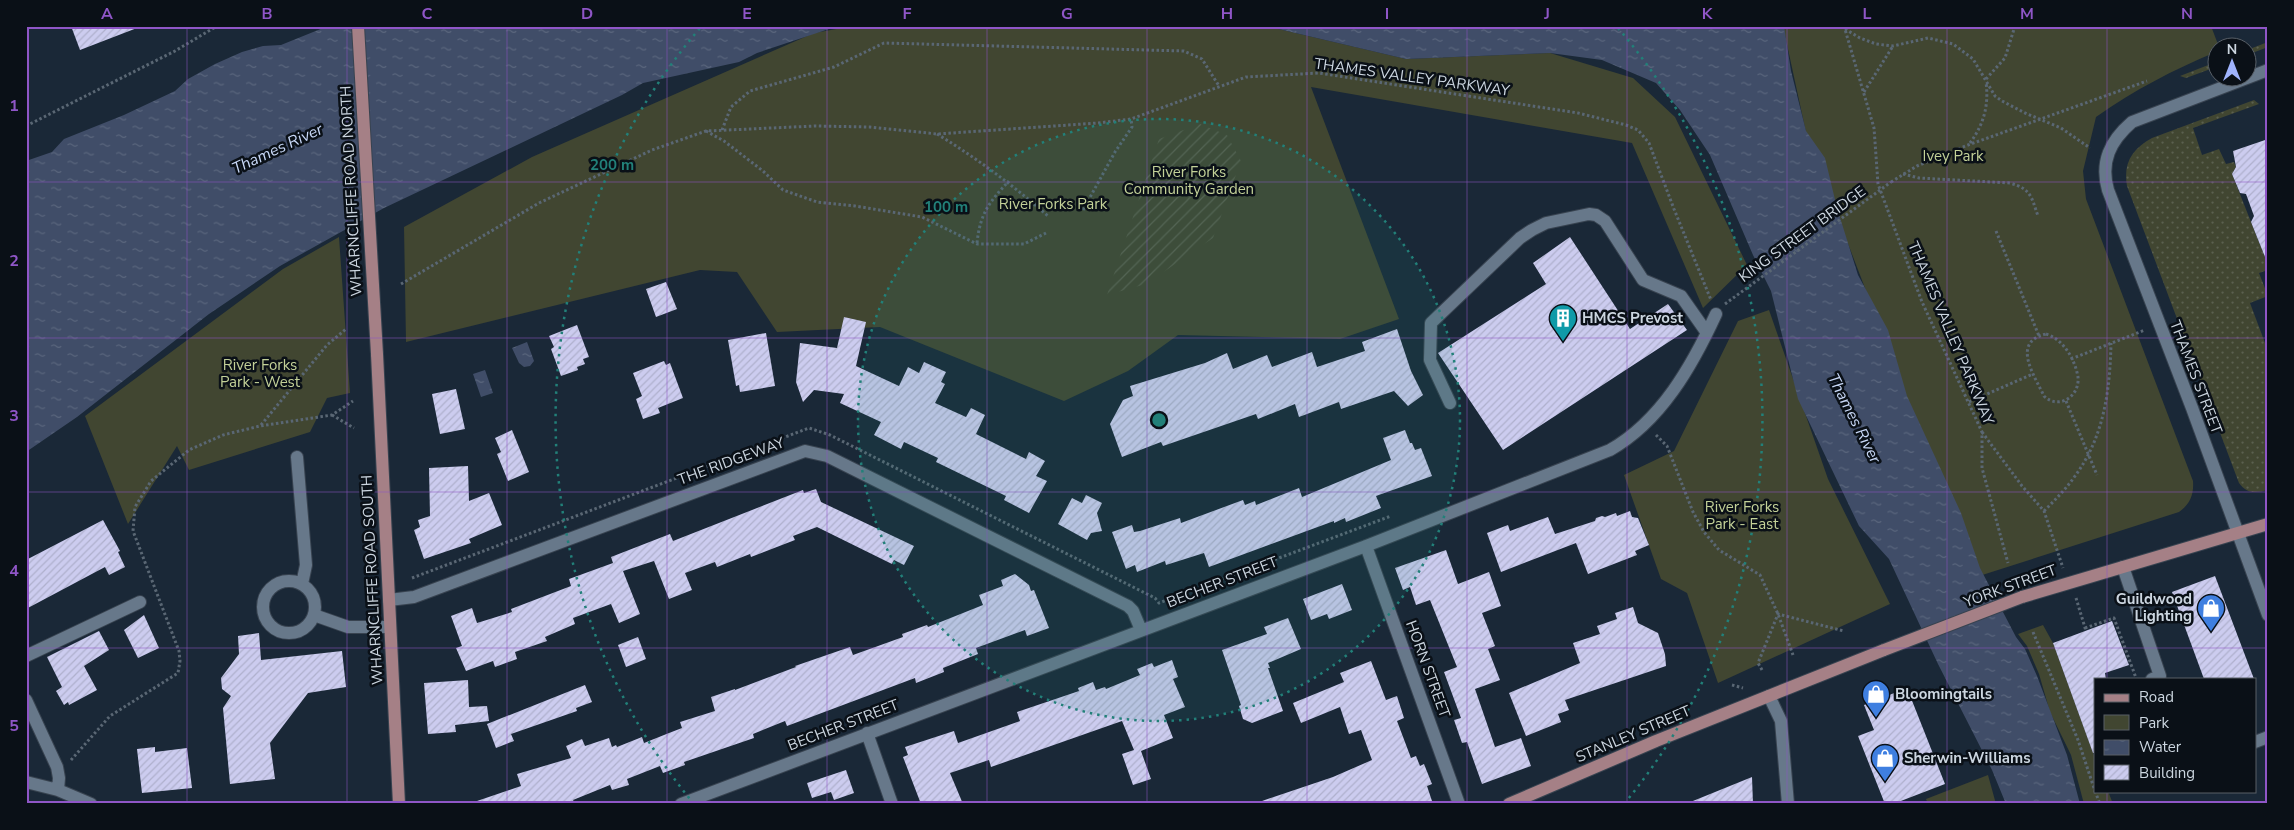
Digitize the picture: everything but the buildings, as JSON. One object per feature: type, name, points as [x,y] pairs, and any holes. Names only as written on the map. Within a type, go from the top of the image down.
[{"type":"main road","name":"WHARNCLIFFE ROAD NORTH","points":[[358,26],[377,354]]},
{"type":"main road","name":"WHARNCLIFFE ROAD SOUTH","points":[[377,354],[399,804]]},
{"type":"main road","name":"YORK STREET","points":[[1769,696],[2022,598],[2268,524]]},
{"type":"main road","name":"STANLEY STREET","points":[[1509,804],[1656,741],[1769,696]]},
{"type":"street","name":"THAMES STREET","points":[[2268,70],[2132,122],[2118,134],[2109,149],[2105,174],[2108,190],[2268,615]]},
{"type":"street","points":[[1450,403],[1430,360],[1431,323],[1520,238],[1546,223],[1578,215],[1590,214],[1602,218],[1643,280],[1681,296],[1707,333]]},
{"type":"street","name":"BECHER STREET","points":[[681,804],[1366,546],[1596,457],[1623,443],[1663,405],[1707,333],[1716,310]]},
{"type":"street","name":"THE RIDGEWAY","points":[[389,600],[414,597],[805,451],[827,456],[1128,606],[1133,610],[1141,630]]},
{"type":"street","points":[[297,457],[306,565],[302,584]]},
{"type":"street","name":"HORN STREET","points":[[1366,546],[1459,804]]},
{"type":"street","points":[[2123,567],[2160,676],[2155,678]]},
{"type":"street","points":[[286,581],[302,584],[315,600],[314,615],[304,628],[288,633],[272,626],[267,620],[264,603],[268,591],[278,583],[286,581]]},
{"type":"street","points":[[26,656],[140,602]]},
{"type":"street","points":[[314,615],[348,627],[390,627]]},
{"type":"street","points":[[1769,696],[1781,721],[1788,804]]},
{"type":"street","points":[[26,700],[57,767],[59,778],[58,790]]},
{"type":"street","points":[[867,733],[892,804]]},
{"type":"street","points":[[2256,742],[2268,737]]},
{"type":"street","points":[[26,782],[58,790],[91,804]]},
{"type":"path","points":[[26,126],[176,51],[217,26]]},
{"type":"path","points":[[1968,145],[1981,128],[1987,108],[1986,79],[2005,58],[2014,26]]},
{"type":"path","points":[[1844,28],[1860,38],[1876,44],[1892,46],[1922,38],[1948,41],[1973,58],[1996,96],[2002,101],[2026,114],[2061,128],[2090,148]]},
{"type":"path","name":"THAMES VALLEY PARKWAY","points":[[1844,28],[1874,128],[1878,184],[1922,302],[1982,432],[1982,468],[2008,563]]},
{"type":"path","points":[[722,130],[731,107],[750,91],[834,67],[884,44],[1184,51],[1202,59],[1219,86]]},
{"type":"path","points":[[1864,92],[1892,46]]},
{"type":"path","name":"THAMES VALLEY PARKWAY","points":[[401,284],[539,203],[652,150],[706,131],[815,126],[870,127],[937,134],[1046,128],[1131,119],[1246,77],[1265,74],[1319,73],[1578,113],[1626,124],[1638,130],[1649,143],[1716,310]]},
{"type":"path","name":"KING STREET BRIDGE","points":[[1725,304],[1903,174],[1968,145],[2147,81]]},
{"type":"path","points":[[1083,210],[1115,152],[1132,126],[1131,119]]},
{"type":"path","points":[[706,131],[724,141],[763,171],[783,190],[817,202],[922,217],[977,244],[1024,244],[1046,233]]},
{"type":"path","points":[[937,134],[1009,181],[1050,217]]},
{"type":"path","points":[[1903,174],[1919,178],[2010,183],[2030,192],[2038,216]]},
{"type":"path","points":[[977,244],[979,225],[989,203],[1009,181]]},
{"type":"path","points":[[1996,231],[2039,336]]},
{"type":"path","points":[[2071,360],[2159,325]]},
{"type":"path","points":[[260,426],[327,345],[346,329]]},
{"type":"path","points":[[2046,334],[2058,339],[2071,360],[2078,377],[2076,390],[2066,401],[2059,403],[2047,399],[2033,374],[2027,353],[2031,341],[2046,334]]},
{"type":"path","points":[[2044,512],[2076,476],[2089,452],[2107,402],[2111,343]]},
{"type":"path","points":[[1969,402],[2033,374]]},
{"type":"path","points":[[70,762],[110,716],[178,673],[179,651],[135,541],[133,520],[135,507],[151,481],[189,450],[223,435],[260,426],[332,415],[353,401]]},
{"type":"path","points":[[2066,401],[2089,452],[2097,475]]},
{"type":"path","points":[[332,415],[354,428]]},
{"type":"path","points":[[1645,424],[1667,446],[1693,512],[1704,532],[1719,550],[1760,575],[1778,614],[1793,655]]},
{"type":"path","points":[[412,578],[809,428],[830,435],[1147,593],[1159,603],[1391,516]]},
{"type":"path","points":[[1982,432],[2044,512],[2086,629],[2114,618],[2136,678]]},
{"type":"path","points":[[1778,614],[1844,631]]},
{"type":"path","points":[[1762,670],[1758,663],[1778,614]]},
{"type":"path","points":[[2033,632],[2078,740],[2094,788]]},
{"type":"path","points":[[2095,792],[2100,804]]},
{"type":"green space","name":"River Forks Park","points":[[853,26],[1266,26],[1406,59],[1550,53],[1633,78],[1675,117],[1747,265],[1703,308],[1632,143],[1311,87],[1399,319],[1340,339],[1178,335],[1128,371],[1064,401],[880,327],[777,332],[737,272],[700,270],[406,342],[404,227],[532,157],[814,33]]},
{"type":"green space","name":"Ivey Park","points":[[1783,26],[2211,26],[2216,38],[2206,38],[2206,56],[2154,81],[2096,117],[2083,171],[2086,199],[2193,481],[2193,491],[2189,502],[2183,509],[2179,512],[1976,577],[1807,137]]},
{"type":"green space","points":[[2268,42],[2268,47],[2256,52],[2256,47]]},
{"type":"green space","points":[[2206,66],[2206,71],[2186,78],[2180,76]]},
{"type":"green space","points":[[2254,100],[2259,104],[2193,128],[2202,155],[2219,149],[2226,164],[2234,162],[2236,167],[2232,174],[2268,265],[2268,270],[2259,273],[2268,296],[2250,303],[2268,351],[2268,490],[2255,492],[2248,491],[2239,483],[2127,186],[2126,178],[2126,170],[2130,158],[2145,142]]},
{"type":"green space","name":"River Forks Community Garden","points":[[1200,124],[1227,135],[1241,161],[1213,238],[1146,284],[1107,295],[1159,139]]},
{"type":"green space","name":"River Forks Park - West","points":[[339,237],[350,393],[327,398],[310,432],[189,470],[177,446],[128,524],[85,416],[283,269]]},
{"type":"green space","name":"River Forks Park - East","points":[[1769,310],[1828,479],[1890,604],[1718,683],[1687,593],[1661,579],[1624,475],[1674,451],[1738,321]]},
{"type":"green space","points":[[2043,625],[2053,643],[2094,755],[2094,792],[2108,792],[2113,804],[2084,804],[2071,755],[2050,712],[2039,674],[2027,646],[2018,634]]},
{"type":"green space","points":[[1988,775],[1996,804],[1928,804],[1926,799]]},
{"type":"water","name":"Thames River","points":[[328,26],[838,26],[757,53],[739,62],[643,83],[622,95],[384,208],[280,266],[209,314],[77,417],[26,452],[26,161],[52,152],[64,139],[124,115],[175,91],[188,79],[215,64],[242,52],[263,46],[281,45]]},
{"type":"water","name":"Thames River","points":[[1266,26],[1784,26],[1791,71],[1806,131],[1825,158],[1837,208],[1858,275],[1888,330],[1907,396],[1961,513],[1980,568],[2016,637],[2025,649],[2037,676],[2067,755],[2080,804],[2006,804],[1992,770],[1938,664],[1889,559],[1859,526],[1798,399],[1771,291],[1753,255],[1710,155],[1680,110],[1656,83],[1602,60],[1550,53],[1406,59]]},
{"type":"water","points":[[527,342],[534,361],[530,366],[524,367],[519,363],[512,348]]},
{"type":"water","points":[[485,370],[493,393],[481,397],[473,374]]},
{"type":"place","name":"HMCS Prevost","points":[[1563,342]]},
{"type":"place","name":"Guildwood Lighting","points":[[2211,632]]},
{"type":"place","name":"Bloomingtails","points":[[1876,718]]},
{"type":"place","name":"Sherwin-Williams","points":[[1885,782]]}]
